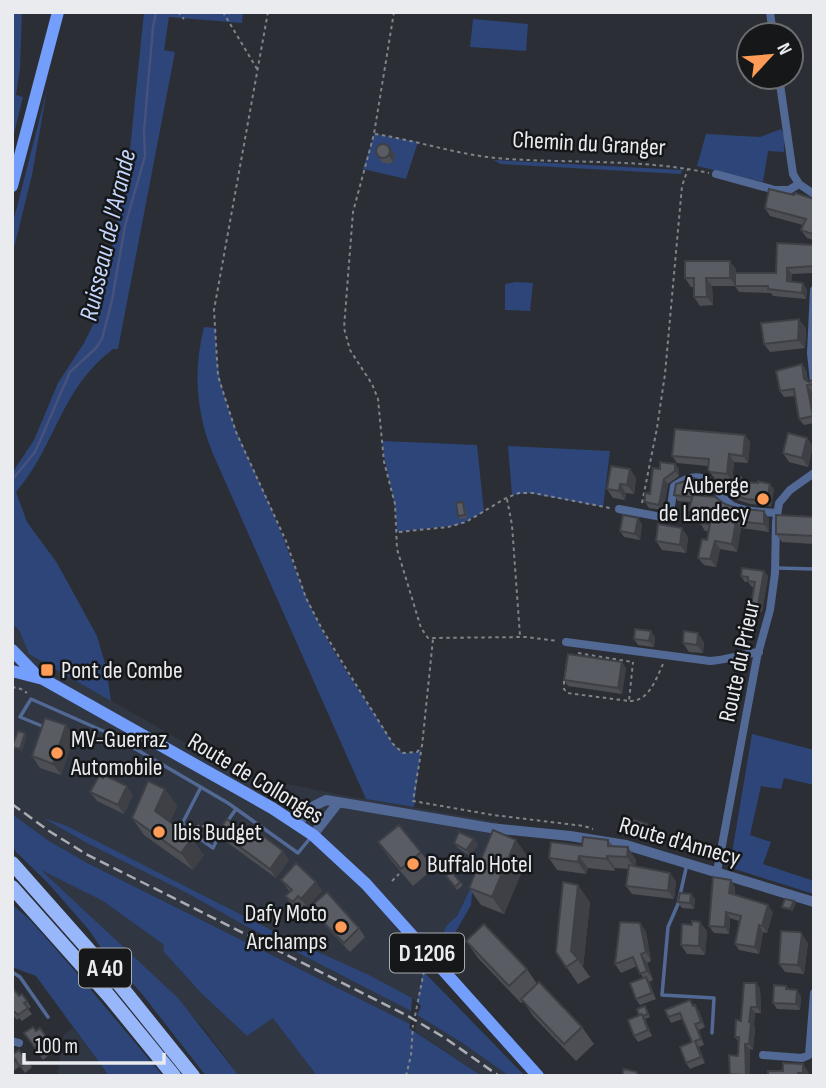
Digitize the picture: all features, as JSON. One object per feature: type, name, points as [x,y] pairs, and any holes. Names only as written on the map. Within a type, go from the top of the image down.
[{"type":"highway","name":"A 40","points":[[12,863],[120,984],[193,1076]]},
{"type":"highway","name":"A 40","points":[[12,887],[108,995],[174,1076]]},
{"type":"main road","points":[[12,187],[58,12]]},
{"type":"main road","name":"Route de Collonges","points":[[12,650],[38,677],[313,835],[354,872],[538,1076]]},
{"type":"main road","name":"Route de Collonges","points":[[12,671],[38,677]]},
{"type":"street","points":[[781,91],[791,167],[799,184],[814,194]]},
{"type":"street","points":[[716,174],[775,190],[789,190],[799,184]]},
{"type":"street","points":[[814,290],[814,382]]},
{"type":"street","points":[[619,509],[667,518],[674,486],[683,480],[700,479],[710,481],[736,508],[777,513],[783,496],[814,473]]},
{"type":"street","name":"Route du Prieur","points":[[717,872],[759,652],[770,610],[777,513]]},
{"type":"street","points":[[566,642],[710,661],[759,652]]},
{"type":"street","points":[[297,824],[312,807],[321,802],[328,800],[338,803],[313,835]]},
{"type":"street","name":"Route d'Annecy","points":[[338,803],[491,828],[598,840],[687,862],[814,902]]},
{"type":"street","points":[[763,1055],[802,1058],[809,1055],[814,993]]},
{"type":"lane","points":[[775,568],[814,569]]},
{"type":"lane","points":[[42,726],[20,717],[31,699],[94,725],[236,808],[298,853],[313,835]]},
{"type":"lane","points":[[201,787],[183,823],[191,834],[213,848],[236,808]]},
{"type":"lane","points":[[687,862],[678,904],[668,927],[662,995],[714,998],[712,1033]]},
{"type":"lane","points":[[12,972],[20,977],[48,1017]]},
{"type":"path","points":[[178,12],[184,19]]},
{"type":"path","points":[[223,12],[258,70]]},
{"type":"path","points":[[268,12],[214,310],[218,376],[236,432],[285,541],[300,584],[322,629],[393,744],[403,753],[421,749]]},
{"type":"path","points":[[394,12],[374,134],[353,212],[344,328],[350,350],[372,384],[378,399],[384,462],[395,503],[397,549],[421,628],[426,636],[433,639],[520,637],[566,642]]},
{"type":"path","name":"Chemin du Granger","points":[[374,134],[489,157],[688,169],[716,174]]},
{"type":"path","points":[[640,513],[660,410],[682,186],[688,169]]},
{"type":"path","points":[[397,532],[448,527],[466,522],[515,494],[529,493],[619,509]]},
{"type":"path","points":[[506,498],[512,525],[520,637]]},
{"type":"path","points":[[433,639],[414,801],[493,816],[584,826],[594,830],[598,840]]},
{"type":"path","points":[[569,658],[566,662],[565,691],[635,702],[645,695],[669,656]]},
{"type":"path","points":[[629,701],[633,662]]},
{"type":"path","points":[[12,687],[24,691],[31,699]]},
{"type":"path","points":[[191,834],[199,824],[219,834]]},
{"type":"path","points":[[392,881],[400,874]]},
{"type":"path","points":[[415,1016],[420,984],[429,955]]},
{"type":"path","points":[[406,1076],[413,1025]]},
{"type":"shaded area","points":[[12,12],[22,12],[16,95],[23,97],[12,142]]},
{"type":"shaded area","points":[[144,12],[243,12],[242,23],[169,17],[164,50],[175,52],[118,349],[113,349],[81,381],[30,474],[16,492],[27,522],[57,563],[97,636],[106,667],[111,701],[29,654],[19,630],[12,624],[12,473],[34,440],[58,383],[95,321],[128,169]]},
{"type":"shaded area","points":[[473,19],[528,24],[526,51],[470,47]]},
{"type":"shaded area","points":[[47,90],[32,175],[12,256],[12,226]]},
{"type":"shaded area","points":[[781,129],[784,152],[768,151],[763,182],[697,166],[706,134],[760,137]]},
{"type":"shaded area","points":[[374,134],[418,142],[406,179],[363,169]]},
{"type":"shaded area","points":[[494,160],[682,170],[681,174],[500,164]]},
{"type":"shaded area","points":[[533,283],[530,311],[505,310],[505,284]]},
{"type":"shaded area","points":[[204,327],[216,328],[219,373],[231,416],[320,626],[393,744],[403,753],[414,753],[421,749],[414,807],[366,799],[213,454],[203,423],[198,391],[198,360]]},
{"type":"shaded area","points":[[382,441],[477,445],[484,512],[458,525],[397,532]]},
{"type":"shaded area","points":[[508,446],[610,451],[603,507],[529,493],[512,495]]},
{"type":"shaded area","points":[[12,624],[19,630],[29,654],[240,774],[336,794],[498,822],[496,836],[457,916],[446,926],[441,941],[429,955],[417,1002],[412,999],[410,1024],[89,864],[49,841],[12,814]]},
{"type":"shaded area","points":[[752,734],[814,750],[814,785],[784,778],[781,789],[761,786],[750,835],[771,842],[763,864],[814,881],[814,894],[731,868]]},
{"type":"shaded area","points":[[12,814],[49,841],[89,864],[410,1024],[409,1028],[482,1076],[317,1076],[273,1018],[247,1036],[201,993],[163,951],[164,945],[103,901],[41,870],[178,998],[239,1076],[206,1076],[89,930],[47,882],[16,852],[12,845]]},
{"type":"shaded area","points":[[43,818],[67,826],[285,937],[369,975],[412,998],[411,1011],[87,843]]},
{"type":"shaded area","points":[[493,842],[472,894],[471,905],[446,949],[441,941],[446,926],[457,916]]},
{"type":"shaded area","points":[[38,868],[103,901],[164,945],[163,951],[201,993],[247,1036],[273,1017],[317,1076],[239,1076],[203,1027]]},
{"type":"shaded area","points":[[12,904],[30,920],[75,971],[163,1076],[109,1076],[36,976],[12,967]]},
{"type":"shaded area","points":[[423,971],[525,1076],[509,1076],[417,1015],[421,1006],[417,1002]]},
{"type":"shaded area","points":[[417,1015],[509,1076],[482,1076],[415,1031]]},
{"type":"shaded area","points":[[73,1028],[109,1076],[57,1076],[64,1034]]},
{"type":"building","points":[[380,144],[386,144],[390,151],[386,158],[380,158],[376,154],[376,148]]},
{"type":"building","points":[[769,189],[814,199],[812,234],[801,230],[806,219],[765,208]]},
{"type":"building","points":[[777,243],[814,245],[814,271],[813,266],[787,268],[787,281],[803,283],[802,293],[768,289],[768,286],[735,286],[735,273],[776,273]]},
{"type":"building","points":[[685,261],[730,261],[730,278],[706,278],[707,297],[694,297],[694,278],[685,278]]},
{"type":"building","points":[[799,319],[798,340],[764,344],[761,323]]},
{"type":"building","points":[[802,364],[804,379],[809,382],[814,379],[814,384],[807,385],[813,416],[799,419],[794,389],[780,391],[776,371]]},
{"type":"building","points":[[675,429],[745,435],[743,456],[729,454],[727,474],[710,472],[709,459],[672,456]]},
{"type":"building","points":[[788,433],[807,438],[802,458],[783,453]]},
{"type":"building","points":[[660,462],[675,464],[675,471],[664,479],[659,505],[645,502],[645,493],[650,494],[653,468],[660,469]]},
{"type":"building","points":[[611,466],[630,469],[627,485],[620,484],[619,491],[607,489]]},
{"type":"building","points":[[733,476],[741,477],[741,482],[758,481],[770,484],[767,501],[731,494]]},
{"type":"building","points":[[694,478],[692,497],[674,495],[676,484]]},
{"type":"building","points":[[693,495],[715,497],[736,508],[764,511],[764,524],[736,521],[732,544],[715,541],[710,559],[698,558],[702,539],[707,540],[710,524],[700,523],[702,513],[689,510]]},
{"type":"building","points":[[463,502],[465,515],[458,516],[456,503]]},
{"type":"building","points":[[623,515],[638,518],[635,534],[620,531]]},
{"type":"building","points":[[776,515],[814,517],[814,536],[776,534]]},
{"type":"building","points":[[658,524],[682,528],[680,545],[656,541]]},
{"type":"building","points":[[742,568],[764,571],[758,606],[751,605],[755,582],[741,576]]},
{"type":"building","points":[[635,629],[651,631],[649,641],[634,639]]},
{"type":"building","points":[[684,631],[698,633],[697,645],[683,643]]},
{"type":"building","points":[[568,654],[622,662],[618,688],[564,680]]},
{"type":"building","points":[[45,718],[66,725],[53,764],[32,756]]},
{"type":"building","points":[[18,731],[25,733],[20,749],[12,747]]},
{"type":"building","points":[[104,775],[127,786],[118,805],[90,792],[99,776],[103,778]]},
{"type":"building","points":[[148,781],[165,789],[155,811],[192,838],[181,853],[132,818]]},
{"type":"building","points":[[227,819],[250,836],[254,829],[283,851],[270,869],[218,831]]},
{"type":"building","points":[[634,820],[647,824],[645,832],[631,829]]},
{"type":"building","points":[[399,825],[421,852],[401,869],[378,842]]},
{"type":"building","points":[[493,830],[516,840],[492,897],[469,888]]},
{"type":"building","points":[[459,832],[474,839],[466,850],[454,843]]},
{"type":"building","points":[[583,837],[608,840],[608,846],[628,847],[627,857],[607,856],[607,859],[579,856],[578,862],[549,858],[551,842],[582,846]]},
{"type":"building","points":[[296,863],[316,882],[301,899],[298,896],[293,902],[285,896],[292,890],[281,880]]},
{"type":"building","points":[[629,865],[670,873],[668,891],[626,886]]},
{"type":"building","points":[[452,872],[460,882],[455,887],[446,876]]},
{"type":"building","points":[[713,877],[731,880],[729,893],[768,905],[762,926],[759,925],[755,947],[735,944],[741,916],[726,912],[725,927],[709,926]]},
{"type":"building","points":[[563,882],[578,885],[571,951],[578,959],[566,967],[556,952]]},
{"type":"building","name":"Dafy Moto Archamps","points":[[327,892],[359,928],[344,943],[309,908]]},
{"type":"building","points":[[680,893],[691,894],[690,903],[678,902]]},
{"type":"building","points":[[785,899],[794,901],[790,909],[782,907]]},
{"type":"building","points":[[692,921],[700,922],[699,946],[681,945],[682,924],[692,925]]},
{"type":"building","points":[[620,922],[640,923],[646,952],[641,954],[647,971],[640,974],[633,957],[615,964]]},
{"type":"building","points":[[484,924],[527,969],[509,986],[466,941]]},
{"type":"building","points":[[781,931],[802,934],[798,965],[779,964]]},
{"type":"building","points":[[646,977],[652,993],[636,999],[630,983]]},
{"type":"building","points":[[539,982],[582,1027],[564,1044],[521,999]]},
{"type":"building","points":[[744,983],[756,983],[757,1007],[751,1007],[749,1044],[745,1044],[746,1075],[730,1074],[729,1055],[738,1056],[736,1020],[741,1021]]},
{"type":"building","points":[[774,985],[797,990],[796,1004],[773,1003]]},
{"type":"building","points":[[12,987],[27,1001],[24,1003],[28,1008],[18,1015],[15,1012],[12,1014]]},
{"type":"building","points":[[690,1000],[693,1006],[695,1005],[701,1022],[695,1024],[701,1039],[695,1041],[701,1057],[686,1063],[680,1047],[692,1042],[680,1013],[668,1017],[665,1010]]},
{"type":"building","points":[[645,1006],[648,1014],[639,1015],[637,1009]]},
{"type":"building","points":[[642,1014],[648,1030],[634,1036],[628,1020]]},
{"type":"building","points":[[33,1027],[36,1031],[40,1028],[51,1044],[40,1054],[24,1033]]},
{"type":"building","points":[[19,1050],[28,1062],[20,1067],[12,1055]]},
{"type":"building","points":[[783,1063],[803,1064],[803,1073],[798,1073],[797,1076],[768,1076],[768,1071],[783,1071]]},
{"type":"building","points":[[624,1069],[637,1072],[637,1076],[622,1076]]},
{"type":"waterway","name":"Ruisseau de l'Arande","points":[[12,480],[35,452],[70,372],[102,339],[125,226],[145,156],[144,131],[156,12]]},
{"type":"railway","points":[[12,804],[86,854],[408,1016],[499,1076]]},
{"type":"place","name":"Auberge de Landecy","points":[[763,499]]},
{"type":"place","name":"Pont de Combe","points":[[47,670]]},
{"type":"place","name":"MV-Guerraz Automobile","points":[[57,753]]},
{"type":"place","name":"Ibis Budget","points":[[159,832]]},
{"type":"place","name":"Buffalo Hotel","points":[[413,864]]},
{"type":"place","name":"Dafy Moto Archamps","points":[[341,927]]}]
